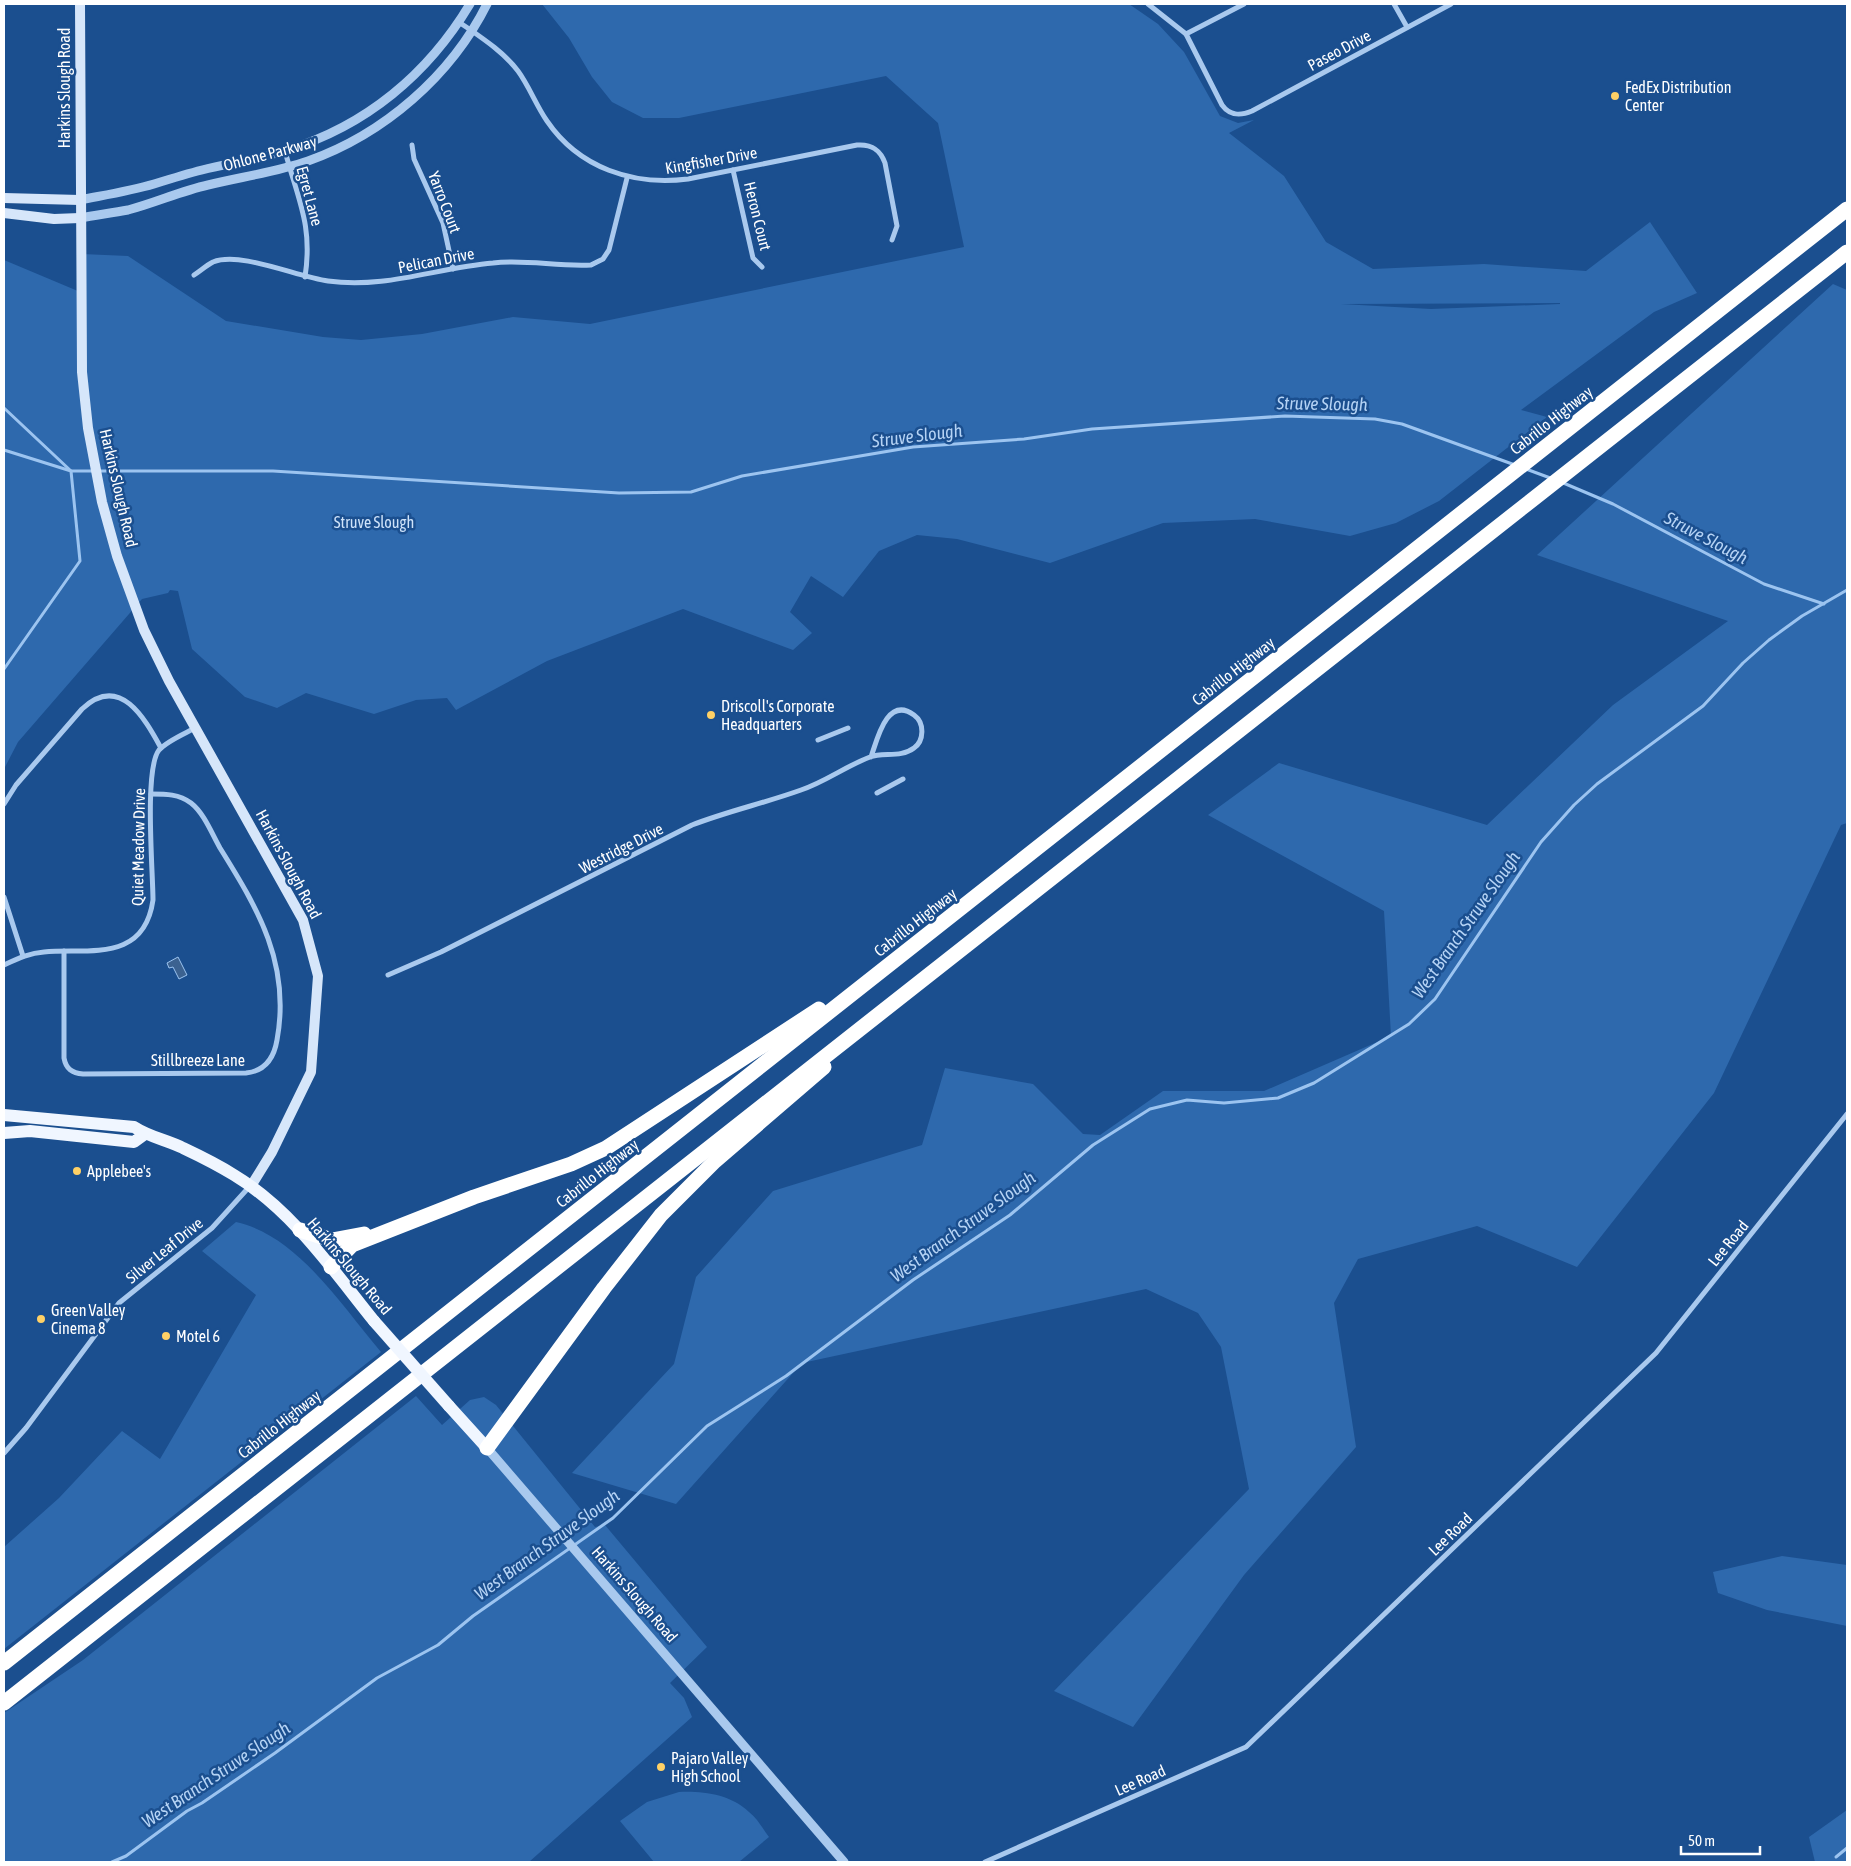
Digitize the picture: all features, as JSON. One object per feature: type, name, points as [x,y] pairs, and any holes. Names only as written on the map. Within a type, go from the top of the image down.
[{"type":"highway","name":"Cabrillo Highway","points":[[4,1663],[1847,209]]},
{"type":"highway","points":[[4,1703],[1847,252]]},
{"type":"highway","points":[[300,1230],[332,1240],[353,1237],[571,1164],[606,1148],[880,972]]},
{"type":"highway","points":[[487,1448],[604,1288],[661,1215],[715,1161],[818,1073],[865,1024]]},
{"type":"highway","points":[[331,1268],[352,1245],[474,1197]]},
{"type":"main road","name":"Harkins Slough Road","points":[[80,4],[82,372],[90,437],[102,502],[117,556],[144,630],[195,728],[303,920],[318,976],[311,1072],[272,1152],[251,1186],[300,1230],[374,1320],[487,1448]]},
{"type":"main road","name":"Ohlone Parkway","points":[[4,198],[80,200]]},
{"type":"main road","name":"Ohlone Parkway","points":[[4,212],[54,219],[80,218]]},
{"type":"main road","points":[[4,1115],[134,1127],[145,1134],[183,1148],[251,1186]]},
{"type":"main road","points":[[4,1133],[30,1131],[134,1142],[145,1134]]},
{"type":"street","name":"Ohlone Parkway","points":[[80,200],[136,189],[203,169],[285,151],[336,132],[378,106],[411,79],[459,22],[470,4]]},
{"type":"street","name":"Ohlone Parkway","points":[[80,218],[128,210],[191,189],[289,166],[333,150],[389,118],[431,81],[472,31],[487,4]]},
{"type":"street","points":[[1148,4],[1186,34],[1244,4]]},
{"type":"street","points":[[1394,4],[1407,27]]},
{"type":"street","name":"Paseo Drive","points":[[1186,34],[1222,105],[1228,111],[1237,114],[1252,111],[1450,4]]},
{"type":"street","name":"Kingfisher Drive","points":[[459,22],[503,55],[518,71],[546,120],[564,141],[600,167],[627,178],[674,181],[856,145],[872,147],[882,156],[885,163],[897,226],[892,240]]},
{"type":"street","name":"Yarro Court","points":[[412,145],[414,158],[442,223],[453,269]]},
{"type":"street","name":"Egret Lane","points":[[285,151],[307,230],[308,256],[304,277]]},
{"type":"street","name":"Heron Court","points":[[733,170],[753,258],[762,266]]},
{"type":"street","name":"Pelican Drive","points":[[194,275],[214,262],[234,260],[256,262],[304,277],[368,284],[391,282],[453,269],[509,261],[585,265],[599,262],[609,250],[627,178]]},
{"type":"street","points":[[4,804],[26,772],[82,709],[93,701],[111,697],[128,702],[141,714],[161,748],[195,728]]},
{"type":"street","name":"Westridge Drive","points":[[388,975],[441,952],[692,825],[725,812],[802,790],[871,757],[903,753],[914,749],[919,743],[922,733],[921,724],[915,716],[906,712],[896,712],[889,716],[882,724],[871,757]]},
{"type":"street","points":[[818,740],[848,728]]},
{"type":"street","name":"Quiet Meadow Drive","points":[[4,965],[23,956],[42,952],[102,951],[118,947],[131,940],[146,923],[153,900],[152,766],[161,748]]},
{"type":"street","points":[[877,793],[903,778]]},
{"type":"street","name":"Stillbreeze Lane","points":[[64,951],[64,1058],[67,1067],[73,1072],[83,1074],[246,1073],[262,1069],[271,1057],[278,1034],[280,986],[274,957],[261,919],[198,810],[179,796],[151,794]]},
{"type":"street","points":[[4,897],[23,956]]},
{"type":"street","name":"Lee Road","points":[[985,1862],[1246,1748],[1656,1353],[1847,1114]]},
{"type":"street","name":"Silver Leaf Drive","points":[[4,1453],[26,1428],[119,1303],[212,1228],[251,1186]]},
{"type":"street","name":"Harkins Slough Road","points":[[487,1448],[844,1862]]},
{"type":"green space","name":"Struve Slough","points":[[542,4],[1129,4],[1158,24],[1184,52],[1220,116],[1238,123],[1254,120],[1229,133],[1284,176],[1326,242],[1373,269],[1484,264],[1586,271],[1650,222],[1697,293],[1654,312],[1521,410],[1547,417],[1439,501],[1396,523],[1350,536],[1255,519],[1163,523],[1050,563],[957,539],[917,535],[879,551],[843,597],[811,576],[790,612],[812,633],[793,650],[683,609],[547,661],[456,710],[447,698],[416,700],[374,714],[306,693],[277,708],[245,697],[192,649],[178,591],[170,590],[168,593],[142,599],[18,742],[4,769],[4,260],[85,294],[82,254],[128,256],[226,321],[323,337],[361,340],[422,334],[513,317],[590,324],[964,247],[938,123],[886,76],[679,118],[643,118],[612,102],[592,77],[569,38]],"holes":[[[1560,303],[1431,309],[1341,304]]]},
{"type":"green space","name":"West Branch Struve Slough","points":[[1833,284],[1847,290],[1847,823],[1841,825],[1714,1093],[1577,1267],[1477,1226],[1358,1259],[1334,1303],[1356,1447],[1244,1575],[1133,1727],[1054,1691],[1249,1489],[1221,1347],[1198,1313],[1146,1289],[802,1363],[676,1504],[572,1473],[674,1364],[696,1277],[773,1191],[922,1145],[945,1068],[1033,1084],[1083,1134],[1100,1135],[1163,1091],[1264,1091],[1391,1036],[1384,911],[1208,815],[1279,763],[1487,825],[1613,705],[1728,621],[1537,555]]},
{"type":"green space","points":[[236,1222],[258,1230],[279,1242],[299,1257],[334,1294],[381,1352],[4,1649],[4,1547],[59,1498],[122,1431],[160,1459],[256,1295],[202,1251]]},
{"type":"green space","points":[[416,1396],[442,1425],[470,1400],[484,1397],[496,1405],[595,1527],[605,1525],[707,1647],[670,1683],[684,1698],[692,1717],[529,1862],[4,1862],[4,1713],[83,1660]]},
{"type":"green space","points":[[1782,1556],[1847,1565],[1847,1626],[1767,1610],[1718,1593],[1713,1572]]},
{"type":"green space","points":[[679,1792],[707,1793],[733,1801],[752,1814],[769,1837],[739,1862],[654,1862],[620,1821],[647,1802]]},
{"type":"green space","points":[[1847,1810],[1847,1862],[1815,1862],[1809,1837]]},
{"type":"shaded area","points":[[178,957],[187,975],[179,979],[173,967],[169,968],[167,963]]},
{"type":"waterway","name":"Struve Slough","points":[[4,408],[71,471],[273,471],[619,493],[691,492],[742,476],[913,447],[1024,439],[1092,429],[1285,416],[1375,419],[1402,424],[1515,465]]},
{"type":"waterway","points":[[4,450],[71,471],[80,561],[4,669]]},
{"type":"waterway","name":"Struve Slough","points":[[1526,469],[1553,479]]},
{"type":"waterway","name":"Struve Slough","points":[[1561,482],[1613,504],[1764,584],[1824,604]]},
{"type":"waterway","name":"West Branch Struve Slough","points":[[112,1862],[126,1856],[187,1811],[202,1803],[275,1753],[377,1678],[438,1645],[473,1616],[613,1518],[707,1426],[786,1376],[913,1280],[1010,1215],[1093,1145],[1150,1109],[1187,1100],[1224,1103],[1278,1098],[1314,1083],[1409,1024],[1435,999],[1541,842],[1574,805],[1597,784],[1703,706],[1743,663],[1769,640],[1802,616],[1847,590]]},
{"type":"waterway","points":[[1836,1857],[1847,1848]]},
{"type":"place","name":"FedEx Distribution Center","points":[[1615,96]]},
{"type":"place","name":"Driscoll's Corporate Headquarters","points":[[711,715]]},
{"type":"place","name":"Applebee's","points":[[77,1171]]},
{"type":"place","name":"Green Valley Cinema 8","points":[[41,1319]]},
{"type":"place","name":"Motel 6","points":[[166,1336]]},
{"type":"place","name":"Pajaro Valley High School","points":[[661,1767]]}]
